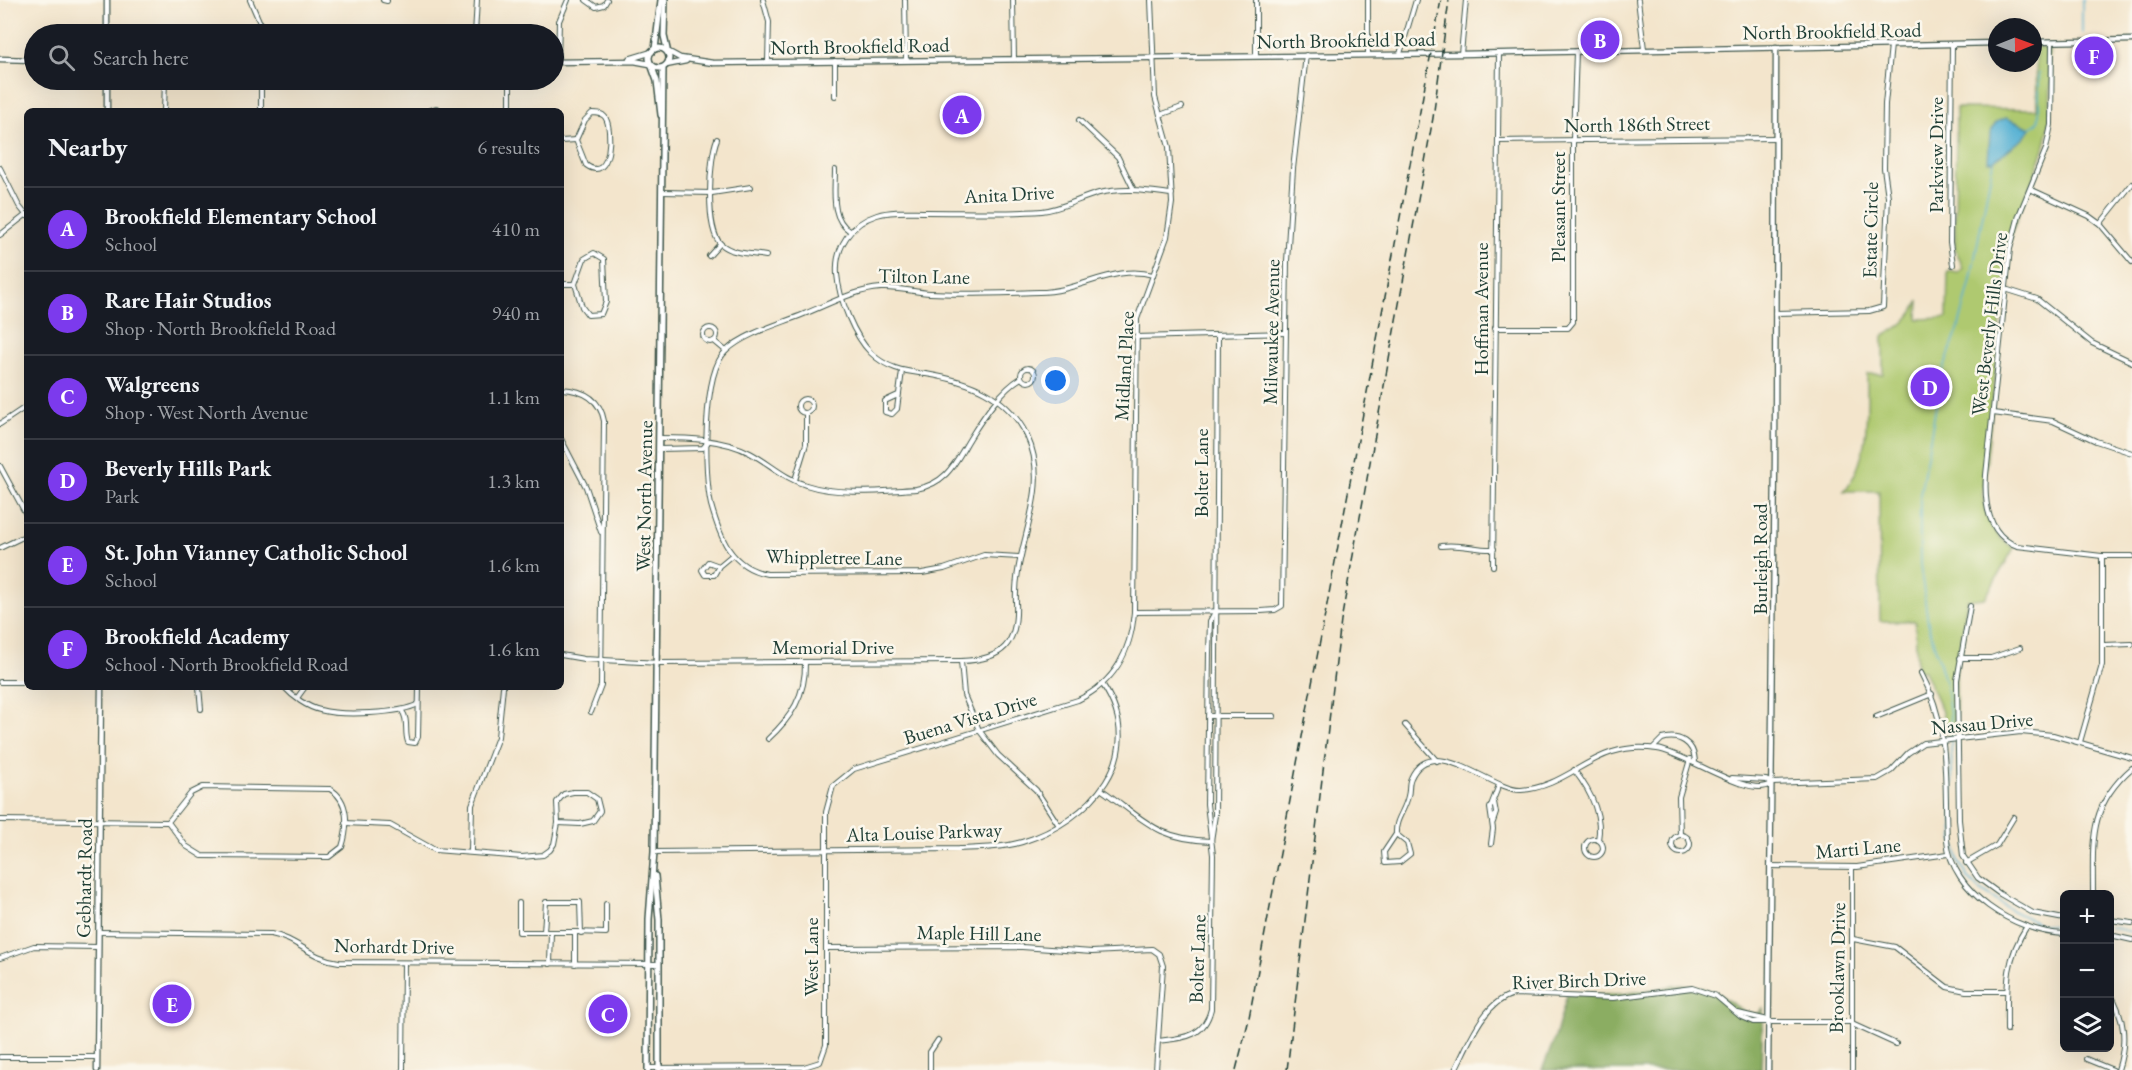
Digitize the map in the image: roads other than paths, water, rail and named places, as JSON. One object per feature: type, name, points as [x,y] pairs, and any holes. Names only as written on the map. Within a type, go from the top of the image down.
[{"type":"main road","points":[[653,51],[668,51],[664,36],[663,0]]},
{"type":"main road","points":[[663,0],[651,66],[664,66]]},
{"type":"main road","name":"West North Avenue","points":[[648,1069],[648,965],[654,859],[662,133],[664,66],[668,51]]},
{"type":"main road","name":"West North Avenue","points":[[651,66],[658,87],[662,133]]},
{"type":"main road","name":"West North Avenue","points":[[654,859],[659,920],[659,1069]]},
{"type":"street","points":[[107,0],[107,24]]},
{"type":"street","points":[[250,0],[260,24]]},
{"type":"street","points":[[476,24],[477,0]]},
{"type":"street","points":[[559,24],[568,0]]},
{"type":"street","points":[[585,0],[596,7],[607,0]]},
{"type":"street","points":[[762,0],[768,15],[768,61]]},
{"type":"street","points":[[905,0],[906,60]]},
{"type":"street","points":[[1012,0],[1014,59]]},
{"type":"street","name":"Midland Place","points":[[1134,612],[1138,314],[1167,237],[1172,194],[1170,156],[1155,97],[1150,0]]},
{"type":"street","points":[[1256,0],[1256,56]]},
{"type":"street","points":[[1368,0],[1368,55]]},
{"type":"street","points":[[1400,54],[1416,0]]},
{"type":"street","points":[[1461,54],[1466,0]]},
{"type":"street","points":[[1638,0],[1644,49]]},
{"type":"street","points":[[2042,42],[2132,40]]},
{"type":"street","name":"West Beverly Hills Drive","points":[[2052,42],[2051,125],[2046,149],[2012,240],[1990,436],[1986,502],[1990,518],[1998,533],[2008,542],[2025,548],[2102,556]]},
{"type":"street","name":"North Brookfield Road","points":[[664,66],[696,61],[1461,54],[1988,43]]},
{"type":"street","name":"Parkview Drive","points":[[1952,44],[1950,242],[1953,265]]},
{"type":"street","name":"Estate Circle","points":[[1775,313],[1869,311],[1883,307],[1888,197],[1884,168],[1884,104],[1891,45]]},
{"type":"street","name":"Burleigh Road","points":[[1768,1070],[1776,47]]},
{"type":"street","points":[[618,62],[653,51]]},
{"type":"street","name":"North Brookfield Road","points":[[668,51],[676,57],[696,61]]},
{"type":"street","name":"Pleasant Street","points":[[1496,328],[1571,327],[1574,316],[1573,139],[1576,51]]},
{"type":"street","name":"Hoffman Avenue","points":[[1494,566],[1499,53]]},
{"type":"street","name":"Milwaukee Avenue","points":[[1215,611],[1279,609],[1283,602],[1285,333],[1290,211],[1306,55]]},
{"type":"street","points":[[0,59],[24,60]]},
{"type":"street","points":[[834,96],[835,61]]},
{"type":"street","points":[[564,62],[618,62],[651,66]]},
{"type":"street","points":[[107,90],[107,108]]},
{"type":"street","points":[[164,108],[165,90]]},
{"type":"street","points":[[261,90],[261,108]]},
{"type":"street","points":[[510,90],[510,108]]},
{"type":"street","points":[[1160,115],[1182,107]]},
{"type":"street","points":[[592,113],[601,114],[606,118],[608,126],[608,161],[602,168],[589,168],[576,140],[585,120],[592,113]]},
{"type":"street","points":[[1079,120],[1118,157],[1133,188]]},
{"type":"street","name":"North 186th Street","points":[[1498,141],[1776,138]]},
{"type":"street","points":[[717,139],[713,154],[712,230],[720,244],[741,253],[766,256]]},
{"type":"street","points":[[564,141],[576,140]]},
{"type":"street","points":[[0,168],[24,212]]},
{"type":"street","points":[[835,170],[835,205],[838,217],[850,231],[838,257],[837,276],[843,298],[865,346],[883,363],[902,371],[963,381],[998,400],[1020,424],[1035,458],[1035,497],[1019,557]]},
{"type":"street","points":[[2100,224],[2132,184]]},
{"type":"street","points":[[662,192],[712,193],[751,187]]},
{"type":"street","name":"Anita Drive","points":[[850,231],[870,217],[889,212],[1044,211],[1097,194],[1133,188],[1172,194]]},
{"type":"street","points":[[2030,189],[2075,208],[2100,224],[2132,262]]},
{"type":"street","points":[[0,235],[24,217]]},
{"type":"street","points":[[709,256],[720,244]]},
{"type":"street","points":[[594,253],[604,259],[606,302],[601,314],[592,316],[586,313],[575,284],[584,259],[594,253]]},
{"type":"street","name":"Tilton Lane","points":[[726,351],[748,338],[843,298],[884,288],[936,293],[1043,292],[1070,289],[1123,271],[1153,275]]},
{"type":"street","points":[[564,284],[575,284]]},
{"type":"street","points":[[2005,289],[2037,299],[2091,344],[2132,362]]},
{"type":"street","points":[[1136,337],[1285,333]]},
{"type":"street","name":"Bolter Lane","points":[[1211,841],[1215,815],[1218,625],[1215,611],[1218,334]]},
{"type":"street","points":[[714,341],[726,351],[716,366],[710,388],[708,442],[710,500],[718,529],[731,556],[719,566],[714,575],[705,575],[703,566],[708,562],[719,566]]},
{"type":"street","points":[[898,395],[885,401],[885,412],[896,412],[902,371]]},
{"type":"street","points":[[660,438],[696,438],[744,450],[782,475],[807,486],[827,490],[907,489],[932,485],[951,471],[972,435],[998,400],[1021,378]]},
{"type":"street","points":[[564,390],[585,394],[596,403],[603,414],[602,660],[600,693],[591,712]]},
{"type":"street","points":[[0,424],[24,408]]},
{"type":"street","points":[[795,480],[803,461],[806,444],[806,413]]},
{"type":"street","points":[[1993,413],[2053,421],[2096,441],[2132,453]]},
{"type":"street","points":[[660,449],[703,448],[708,442]]},
{"type":"street","points":[[564,445],[586,487],[602,536]]},
{"type":"street","points":[[0,466],[24,510]]},
{"type":"street","points":[[0,549],[24,537]]},
{"type":"street","points":[[1441,546],[1459,544],[1477,549],[1494,549]]},
{"type":"street","name":"Whippletree Lane","points":[[731,556],[757,572],[774,574],[922,573],[944,569],[984,555],[1019,557]]},
{"type":"street","points":[[2079,742],[2098,682],[2104,645],[2102,556],[2132,556]]},
{"type":"street","name":"Memorial Drive","points":[[564,655],[602,660],[656,662],[961,662],[991,658],[1006,646],[1017,624],[1016,584],[1019,557]]},
{"type":"street","points":[[1970,606],[1957,680],[1956,738],[1960,834],[1966,863],[1978,878],[2019,906],[2042,916],[2060,918]]},
{"type":"street","points":[[1134,612],[1215,611]]},
{"type":"street","name":"Bolter Lane","points":[[1158,1041],[1190,1037],[1203,1027],[1210,1014],[1213,919],[1211,841],[1207,804],[1208,716],[1210,621],[1215,611]]},
{"type":"street","name":"Buena Vista Drive","points":[[826,851],[828,801],[833,786],[845,774],[864,765],[1070,703],[1103,685],[1128,650],[1134,612]]},
{"type":"street","points":[[2104,645],[2132,644]]},
{"type":"street","points":[[1960,658],[1995,657],[2020,648]]},
{"type":"street","points":[[768,740],[784,724],[797,704],[804,683],[805,662]]},
{"type":"street","points":[[961,662],[964,695],[979,730],[998,755],[1036,790],[1058,824]]},
{"type":"street","points":[[1921,673],[1932,694],[1946,739],[1948,854],[1958,875],[1968,887],[2000,912],[2027,926],[2060,933]]},
{"type":"street","points":[[0,682],[24,682]]},
{"type":"street","name":"Alta Louise Parkway","points":[[654,852],[998,847],[1032,838],[1075,814],[1101,790],[1115,764],[1120,740],[1118,716],[1103,685]]},
{"type":"street","name":"Gebhardt Road","points":[[97,1070],[101,690]]},
{"type":"street","points":[[199,690],[201,708]]},
{"type":"street","points":[[288,690],[321,711],[402,711],[418,704]]},
{"type":"street","points":[[297,698],[303,690]]},
{"type":"street","points":[[402,711],[406,717],[406,738],[408,742],[415,742],[418,737],[419,690]]},
{"type":"street","points":[[471,851],[472,805],[498,737],[503,690]]},
{"type":"street","points":[[1876,717],[1932,694]]},
{"type":"street","points":[[1208,716],[1274,716]]},
{"type":"street","points":[[1405,725],[1437,762]]},
{"type":"street","name":"Nassau Drive","points":[[1437,762],[1464,765],[1499,785],[1513,790],[1532,788],[1556,780],[1590,760],[1614,751],[1653,748],[1690,759],[1735,782],[1752,786],[1768,786],[1772,783],[1877,779],[1892,771],[1915,746],[1946,739],[2030,732],[2079,742],[2132,758]]},
{"type":"street","points":[[1653,748],[1662,739],[1681,739],[1691,747],[1695,761]]},
{"type":"street","points":[[1680,835],[1679,797],[1690,759]]},
{"type":"street","points":[[1396,834],[1407,843],[1410,854],[1400,862],[1385,863],[1384,852],[1396,834],[1396,822],[1408,797],[1413,774],[1426,763],[1437,762]]},
{"type":"street","points":[[2093,890],[2097,815],[2109,791],[2132,768]]},
{"type":"street","points":[[1574,770],[1594,803],[1599,827],[1598,840],[1604,847],[1603,852],[1596,858],[1590,857],[1585,852],[1586,843],[1592,839],[1598,840]]},
{"type":"street","points":[[1491,844],[1493,822],[1489,813],[1499,785]]},
{"type":"street","points":[[210,787],[330,789],[343,799],[345,823],[342,847],[329,857],[228,857],[196,855],[186,846],[168,822],[191,793],[199,788],[210,787]]},
{"type":"street","points":[[1101,790],[1156,830],[1178,838],[1211,841]]},
{"type":"street","points":[[345,823],[380,824],[402,830],[435,850],[471,851],[522,857],[543,855],[554,844],[558,823],[557,802],[564,794],[587,792],[597,800],[600,811],[593,821],[558,823]]},
{"type":"street","points":[[1966,863],[1997,845],[2014,817]]},
{"type":"street","points":[[0,820],[168,822]]},
{"type":"street","points":[[1680,835],[1689,838],[1691,844],[1683,854],[1678,853],[1672,846],[1673,840],[1680,835]]},
{"type":"street","name":"West Lane","points":[[659,1069],[804,1067],[820,1062],[826,1045],[826,851]]},
{"type":"street","name":"Marti Lane","points":[[1770,866],[1852,867],[1948,854]]},
{"type":"street","name":"Brooklawn Drive","points":[[1852,867],[1852,1070]]},
{"type":"street","points":[[544,932],[546,903],[580,902],[581,933]]},
{"type":"street","points":[[519,903],[519,933],[606,933],[606,904]]},
{"type":"street","points":[[2114,921],[2132,923]]},
{"type":"street","points":[[2007,1030],[2007,991],[2012,953],[2027,926]]},
{"type":"street","name":"Norhardt Drive","points":[[99,932],[271,934],[285,938],[314,957],[325,960],[404,963],[659,964]]},
{"type":"street","points":[[550,964],[551,932]]},
{"type":"street","points":[[575,964],[576,932]]},
{"type":"street","points":[[2114,936],[2132,940]]},
{"type":"street","points":[[1853,939],[1895,947],[1947,987],[1966,991],[2007,991]]},
{"type":"street","points":[[0,957],[34,946],[98,947]]},
{"type":"street","name":"Maple Hill Lane","points":[[826,948],[1022,947],[1092,952],[1152,949],[1159,954],[1162,961],[1158,1041]]},
{"type":"street","points":[[403,1070],[404,963]]},
{"type":"street","name":"River Birch Drive","points":[[1455,1070],[1488,1011],[1499,999],[1514,994],[1612,998],[1692,988],[1716,996],[1753,1023],[1761,1024],[1769,1021],[1852,1023]]},
{"type":"street","points":[[2112,998],[2119,1010],[2124,1032],[2123,1054],[2118,1070]]},
{"type":"street","points":[[1852,1023],[1896,1044]]},
{"type":"street","points":[[930,1070],[930,1052],[938,1040]]},
{"type":"street","points":[[1156,1070],[1158,1041]]},
{"type":"street","points":[[0,1057],[97,1058]]},
{"type":"street","points":[[2086,1059],[2113,1070]]},
{"type":"street","points":[[648,1069],[659,1069]]},
{"type":"water","points":[[2006,118],[2031,128],[2024,138],[1993,161],[1988,161],[1990,134],[1996,122]]},
{"type":"waterway","points":[[2082,0],[2082,33]]},
{"type":"waterway","points":[[2031,128],[2038,122],[2039,117],[2039,72]]},
{"type":"waterway","points":[[1993,161],[1970,284],[1958,330],[1942,373],[1920,494],[1920,564],[1928,623],[1945,681],[1950,713],[1954,840],[1959,862],[1969,879],[1979,889],[2011,910],[2040,924],[2060,927]]},
{"type":"waterway","points":[[2114,928],[2132,932]]},
{"type":"railway","points":[[1236,1070],[1248,1023],[1441,0]]},
{"type":"railway","points":[[1287,1070],[1341,621],[1433,118],[1449,0]]},
{"type":"place","name":"Rare Hair Studios","points":[[1600,40]]},
{"type":"place","name":"Brookfield Academy","points":[[2094,56]]},
{"type":"place","name":"Brookfield Elementary School","points":[[962,115]]},
{"type":"place","name":"Beverly Hills Park","points":[[1930,387]]},
{"type":"place","name":"St. John Vianney Catholic School","points":[[172,1004]]},
{"type":"place","name":"Walgreens","points":[[608,1014]]}]
